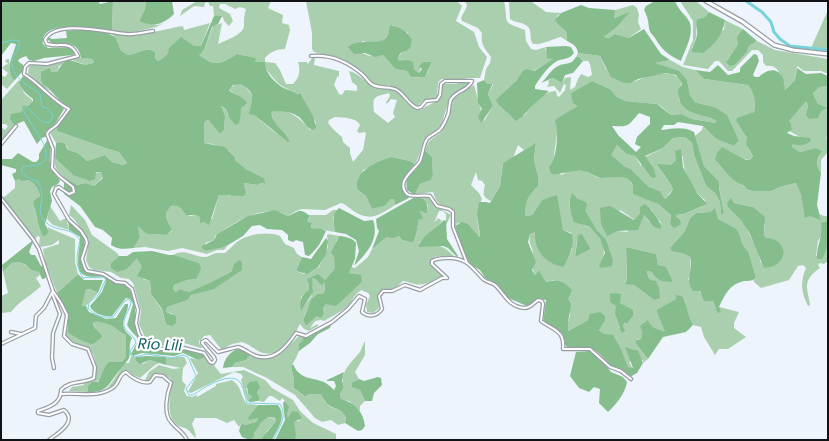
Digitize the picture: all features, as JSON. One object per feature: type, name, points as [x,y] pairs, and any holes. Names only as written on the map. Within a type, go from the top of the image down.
[{"type":"street","points":[[706,1],[743,22],[774,45],[793,50],[828,54]]},
{"type":"street","points":[[152,31],[128,34],[78,28],[53,31],[45,37],[44,40],[47,44],[71,47],[77,54],[76,58],[63,59],[48,64],[29,63],[25,67],[24,74],[54,100],[69,109],[57,125],[49,130],[47,134],[53,149],[52,168],[73,187],[74,192],[69,194],[58,187],[54,194],[68,220],[81,231],[86,239],[87,243],[82,259],[85,268],[103,274],[116,282],[124,283],[132,289],[138,310],[136,323],[148,347],[164,350],[188,348],[204,353],[210,362],[213,363],[214,357],[202,343],[206,340],[218,352],[238,347],[255,356],[266,357],[279,353],[289,344],[296,333],[306,336],[332,322],[359,296],[365,299],[362,312],[367,315],[376,315],[382,309],[379,296],[383,291],[392,291],[405,285],[420,290],[442,278],[448,277],[432,264],[434,259],[457,257],[478,271],[482,278],[494,284],[505,299],[511,303],[528,308],[538,300],[542,301],[541,321],[556,329],[561,335],[563,349],[590,349],[610,367],[631,379]]},
{"type":"street","points":[[311,56],[327,56],[340,60],[362,74],[374,86],[396,89],[412,106],[417,108],[426,101],[437,100],[440,95],[441,84],[445,81],[472,81],[470,87],[456,93],[452,98],[442,128],[426,140],[419,162],[406,177],[404,186],[409,195],[430,196],[437,206],[453,212],[453,227],[468,264]]},
{"type":"street","points":[[1,144],[16,126]]},
{"type":"street","points":[[1,198],[36,244],[50,280],[60,314],[53,333],[52,358],[54,368]]},
{"type":"street","points":[[1,344],[10,342],[34,328],[36,316],[44,308],[53,292]]},
{"type":"street","points":[[49,440],[68,424],[67,413],[64,410],[49,415],[37,412],[56,404],[61,390],[67,384],[88,381],[94,378],[96,367],[88,349],[72,344],[64,336],[66,315],[61,303],[53,292]]},
{"type":"street","points":[[11,332],[22,334]]},
{"type":"street","points":[[61,394],[99,394],[115,386],[120,376],[126,372],[144,383],[150,382],[155,375],[164,376],[171,383],[166,403],[168,417],[171,423],[184,433],[187,440]]},
{"type":"green space","points":[[1,1],[98,1],[100,4],[113,1],[112,31],[70,27],[50,31],[44,36],[43,44],[48,48],[70,47],[75,53],[73,55],[34,61],[29,60],[26,56],[19,59],[18,61],[23,65],[23,71],[14,81],[11,76],[10,67],[16,44],[11,43],[1,56]]},
{"type":"green space","points":[[113,1],[146,1],[145,9],[139,21],[158,25],[164,23],[156,27],[130,33],[112,31]]},
{"type":"green space","points":[[146,1],[172,1],[174,14],[166,21],[158,24],[139,21],[145,9]]},
{"type":"green space","points":[[197,1],[271,1],[268,8],[283,15],[282,23],[289,25],[290,30],[285,49],[276,50],[271,53],[265,58],[265,62],[275,63],[286,84],[293,84],[297,79],[299,74],[298,62],[307,62],[308,64],[315,57],[314,65],[339,71],[339,76],[334,85],[339,94],[342,95],[345,90],[357,91],[357,86],[352,82],[349,71],[375,87],[394,91],[413,108],[421,110],[439,99],[442,84],[471,82],[465,88],[458,90],[449,100],[441,126],[424,140],[415,164],[392,157],[363,170],[358,190],[366,196],[372,209],[385,206],[391,199],[394,199],[395,205],[381,214],[371,217],[360,215],[341,203],[325,210],[302,209],[288,216],[270,211],[240,220],[215,236],[214,240],[205,243],[206,251],[228,245],[224,250],[217,250],[207,254],[182,248],[168,251],[145,247],[134,248],[140,237],[138,225],[148,233],[167,235],[172,231],[166,213],[171,206],[179,207],[190,216],[196,215],[212,219],[219,195],[229,196],[244,187],[244,183],[264,184],[264,178],[246,169],[235,160],[229,151],[213,144],[204,143],[204,122],[208,118],[220,134],[224,130],[225,116],[220,106],[226,109],[228,115],[240,118],[240,111],[244,105],[229,89],[236,84],[245,87],[251,93],[254,115],[273,131],[290,141],[275,123],[270,112],[283,111],[293,115],[310,130],[316,123],[299,93],[297,94],[283,87],[264,67],[255,62],[255,58],[237,54],[223,62],[214,63],[198,55],[204,50],[213,26],[222,23],[218,44],[241,32],[246,9],[240,7],[235,9],[225,4],[220,4],[219,8],[230,14],[233,21],[229,26],[223,17],[214,16],[213,6],[210,6],[208,2],[205,3],[204,7],[194,6],[180,16],[182,10]],"holes":[[[389,93],[390,96],[386,102],[387,104],[391,99],[397,100],[393,113],[395,117],[388,123],[374,112],[374,100],[378,96]],[[335,117],[349,118],[358,122],[360,125],[357,131],[359,133],[366,133],[363,150],[353,162],[350,148],[328,123],[329,120]]]},
{"type":"green space","points":[[306,1],[457,1],[462,6],[456,21],[474,32],[479,47],[487,57],[480,78],[468,78],[458,81],[442,79],[438,82],[435,99],[424,100],[418,106],[415,106],[390,85],[380,86],[374,84],[364,74],[344,60],[314,52],[312,49],[312,33]],"holes":[[[392,25],[408,33],[404,51],[399,56],[399,61],[404,61],[419,73],[423,62],[432,62],[424,76],[411,77],[407,71],[395,69],[383,55],[370,56],[359,52],[362,41],[373,43],[382,41]]]},
{"type":"green space","points":[[462,1],[504,1],[507,21],[525,30],[526,41],[531,49],[536,50],[546,47],[545,49],[554,59],[514,83],[500,107],[513,117],[525,115],[547,93],[556,91],[559,97],[565,90],[566,85],[564,84],[560,93],[554,86],[547,87],[548,81],[553,78],[562,83],[565,78],[571,77],[570,90],[575,87],[581,74],[588,77],[592,75],[590,64],[588,61],[583,61],[576,57],[578,53],[600,56],[606,69],[631,83],[664,73],[679,78],[682,83],[678,90],[679,100],[697,113],[715,120],[716,123],[692,119],[682,114],[671,115],[657,104],[625,101],[616,96],[610,89],[592,81],[571,93],[579,106],[559,117],[553,163],[561,175],[570,171],[585,171],[598,178],[623,176],[630,180],[634,188],[642,196],[658,204],[671,215],[670,224],[676,215],[684,214],[703,206],[705,200],[689,180],[683,156],[671,165],[658,165],[673,189],[665,199],[660,191],[649,187],[631,169],[610,155],[617,145],[626,154],[635,156],[641,166],[645,157],[663,148],[673,138],[685,137],[692,143],[694,155],[706,186],[715,193],[720,202],[721,213],[724,213],[719,181],[704,166],[695,136],[702,130],[703,126],[716,139],[734,146],[739,141],[734,132],[706,105],[695,102],[690,95],[687,80],[654,63],[670,60],[683,67],[695,70],[704,79],[748,85],[754,98],[754,112],[736,121],[747,138],[748,148],[753,156],[750,160],[747,160],[729,151],[715,160],[731,178],[752,191],[771,191],[796,183],[805,213],[821,219],[819,214],[828,216],[828,221],[822,224],[822,235],[818,241],[816,256],[825,249],[828,242],[828,261],[818,265],[820,268],[808,281],[807,289],[810,305],[808,306],[803,292],[802,282],[806,268],[803,265],[798,266],[789,280],[761,288],[753,281],[756,278],[749,253],[743,245],[739,233],[711,212],[696,213],[690,218],[685,231],[671,247],[690,257],[691,274],[688,279],[708,301],[713,301],[717,312],[719,307],[739,312],[734,328],[746,337],[728,349],[719,349],[715,355],[704,337],[701,327],[690,322],[685,300],[675,295],[676,299],[656,310],[666,333],[650,326],[642,331],[641,339],[637,339],[636,344],[648,359],[643,363],[643,360],[629,362],[633,369],[628,367],[604,334],[588,320],[568,331],[570,315],[554,280],[546,282],[539,270],[535,275],[533,270],[533,251],[530,243],[530,234],[535,231],[564,267],[572,249],[572,233],[563,230],[561,222],[542,200],[532,215],[525,216],[525,203],[538,176],[534,160],[536,144],[524,150],[518,145],[513,158],[503,163],[500,186],[491,201],[485,197],[485,185],[482,181],[478,180],[476,172],[471,185],[482,199],[478,212],[480,235],[478,237],[470,227],[458,223],[455,226],[455,212],[439,204],[433,192],[415,194],[420,184],[431,180],[433,175],[432,157],[425,150],[431,139],[441,132],[445,125],[453,98],[474,85],[484,121],[493,106],[488,94],[493,83],[488,84],[484,80],[491,57],[484,46],[482,33],[478,28],[462,21],[461,18],[467,6]],"holes":[[[572,194],[578,199],[597,230],[606,239],[613,259],[610,265],[601,268],[604,255],[601,241],[590,227],[585,226],[576,219],[570,210],[569,204]],[[731,198],[734,203],[753,207],[765,224],[764,235],[766,238],[761,264],[758,251]],[[651,209],[661,223],[649,222],[643,214],[627,232],[618,231],[607,235],[620,210],[635,220],[640,213]],[[582,234],[591,249],[575,257],[577,240]],[[626,247],[656,254],[658,265],[673,281],[660,280],[652,272],[647,271],[654,300],[634,285],[625,283],[627,279]],[[609,294],[620,300],[620,303],[633,316],[628,323],[619,328],[617,306],[610,302]]]},
{"type":"green space","points":[[509,1],[532,2],[546,12],[561,13],[557,16],[561,27],[567,33],[567,41],[561,37],[544,43],[533,44],[529,28],[510,19]]},
{"type":"green space","points":[[655,1],[675,1],[689,21],[691,26],[690,36],[681,61],[666,52],[650,31],[644,10],[646,6]]},
{"type":"green space","points":[[680,1],[696,1],[709,12],[705,17],[697,19],[696,38],[692,48],[724,30],[725,20],[743,29],[738,44],[726,64],[735,65],[747,52],[749,46],[757,41],[775,50],[828,59],[828,74],[821,71],[804,71],[797,66],[795,80],[785,90],[780,73],[774,67],[766,66],[763,62],[763,55],[758,50],[752,50],[732,71],[728,71],[719,61],[715,61],[708,69],[683,65],[693,40],[693,21]]},
{"type":"green space","points":[[581,5],[589,8],[615,10],[614,18],[630,12],[617,27],[604,37],[609,38],[615,34],[629,38],[644,29],[661,54],[670,60],[655,63],[679,71],[687,80],[690,95],[695,102],[716,108],[727,115],[739,141],[734,146],[716,139],[703,126],[678,122],[674,125],[664,125],[661,130],[682,128],[694,132],[704,166],[719,181],[724,213],[721,214],[720,202],[715,193],[706,186],[694,155],[692,143],[685,137],[673,138],[663,148],[645,156],[654,169],[656,177],[652,178],[635,156],[626,154],[617,145],[611,155],[624,166],[631,169],[649,187],[660,191],[665,199],[673,189],[657,164],[671,165],[676,160],[675,151],[681,149],[683,167],[697,193],[707,204],[684,214],[676,215],[681,224],[674,228],[670,224],[671,215],[658,204],[633,194],[633,187],[628,179],[623,177],[601,178],[582,171],[551,174],[549,167],[554,158],[556,145],[557,131],[555,121],[578,106],[573,103],[571,93],[592,81],[610,89],[616,96],[625,101],[657,104],[671,115],[682,114],[692,119],[716,123],[715,120],[694,113],[684,107],[678,94],[682,83],[676,75],[666,73],[638,79],[631,83],[624,83],[611,77],[600,56],[578,53],[577,49],[567,41],[567,33],[555,20],[561,13]],"holes":[[[639,113],[650,117],[650,124],[637,137],[635,144],[641,147],[636,152],[618,135],[612,126],[628,125]]]},
{"type":"green space","points":[[633,5],[637,8],[638,22],[641,29],[629,38],[615,34],[609,38],[604,37],[617,27],[629,13],[613,18],[615,10]]},
{"type":"green space","points":[[828,10],[828,50],[811,48]]},
{"type":"green space","points":[[709,12],[725,20],[720,35],[715,43],[703,53],[692,52],[697,35],[697,19],[705,17]]},
{"type":"green space","points":[[214,16],[222,16],[218,24],[212,27],[204,50],[199,55],[214,63],[223,62],[237,54],[256,58],[255,62],[265,62],[268,73],[276,82],[297,94],[300,93],[313,116],[316,127],[314,130],[309,128],[299,117],[293,114],[282,111],[271,112],[276,124],[288,137],[290,141],[288,142],[254,115],[249,114],[252,100],[251,93],[240,84],[233,85],[229,90],[243,98],[247,103],[241,110],[239,123],[236,125],[230,119],[226,109],[221,106],[225,116],[224,130],[220,134],[208,119],[204,123],[204,143],[225,147],[235,160],[246,169],[264,178],[265,184],[244,183],[246,192],[244,196],[219,195],[209,225],[204,222],[200,223],[200,217],[196,215],[186,215],[179,207],[171,206],[166,213],[172,230],[167,235],[147,234],[138,226],[140,237],[134,248],[116,248],[111,245],[112,238],[103,230],[95,227],[80,206],[64,194],[64,181],[59,174],[77,185],[86,183],[94,186],[103,178],[101,172],[96,172],[95,179],[90,181],[73,175],[55,158],[56,143],[65,144],[68,150],[78,153],[87,161],[105,155],[112,162],[123,165],[127,163],[119,152],[57,131],[57,127],[69,110],[43,85],[41,80],[41,72],[50,68],[51,72],[57,72],[66,61],[70,60],[83,64],[94,62],[92,59],[81,58],[80,53],[71,44],[52,43],[47,39],[48,37],[52,39],[67,38],[66,31],[99,31],[116,38],[120,50],[124,53],[128,55],[151,50],[155,52],[155,58],[158,61],[166,56],[169,48],[181,37],[194,46],[201,46]]},
{"type":"green space","points":[[210,23],[201,46],[169,51],[165,57],[158,61],[155,58],[155,52],[151,50],[128,55],[123,53],[119,49],[118,41],[112,34],[135,36],[183,26],[184,30]]},
{"type":"green space","points":[[391,25],[403,30],[412,40],[410,48],[399,55],[399,61],[408,60],[413,62],[414,69],[419,73],[422,69],[419,66],[423,62],[432,62],[425,77],[411,77],[407,71],[395,69],[383,55],[375,57],[365,53],[354,54],[348,47],[353,44],[375,42],[384,39],[388,35]]},
{"type":"green space","points":[[743,29],[757,41],[749,46],[747,52],[735,65],[730,66],[726,63],[738,44],[737,37]]},
{"type":"green space","points":[[546,47],[571,47],[574,53],[570,57],[557,61],[550,66],[535,86],[535,89],[549,91],[522,117],[515,121],[496,100],[517,80],[523,71],[526,69],[534,71],[553,59],[547,58]]},
{"type":"green space","points":[[754,54],[757,55],[759,61],[753,75],[759,77],[771,70],[778,72],[783,78],[785,90],[795,80],[797,68],[806,74],[821,73],[828,76],[828,86],[820,87],[813,93],[818,104],[827,108],[821,111],[818,118],[809,119],[806,115],[808,105],[806,101],[789,121],[792,129],[787,133],[810,138],[811,141],[804,145],[792,144],[792,147],[800,152],[815,148],[822,151],[817,162],[821,173],[817,205],[821,220],[810,216],[805,218],[801,195],[796,183],[771,191],[752,191],[731,178],[715,160],[717,153],[722,147],[746,160],[750,160],[753,156],[746,144],[747,138],[736,121],[737,118],[754,112],[754,98],[748,85],[704,79],[695,70],[710,72],[718,65],[728,75],[740,72],[740,68]]},
{"type":"green space","points":[[74,57],[92,59],[94,62],[86,64],[72,60],[59,66],[57,72],[51,72],[46,86],[50,91],[41,86],[28,73],[29,66],[32,64],[52,65]]},
{"type":"green space","points":[[576,57],[583,61],[573,73],[565,75],[562,83],[553,78],[541,83],[556,67],[570,63]]},
{"type":"green space","points":[[9,59],[10,72],[14,81],[7,89],[1,84],[1,75],[5,77],[8,73],[2,68],[8,64],[5,61]]},
{"type":"green space","points":[[23,76],[43,89],[64,109],[55,124],[45,132],[47,136],[42,138],[37,144],[24,121],[14,125],[10,119],[11,114],[21,112],[23,106],[28,106],[33,101],[23,90],[19,82]]},
{"type":"green space","points":[[19,80],[24,93],[33,101],[28,106],[22,108],[21,112],[13,114],[14,125],[1,142],[1,127],[5,130],[8,126],[1,124],[1,100]]},
{"type":"green space","points":[[484,80],[488,84],[493,83],[488,94],[493,106],[481,123],[478,117],[482,109],[478,103],[477,83]]},
{"type":"green space","points":[[828,86],[828,137],[826,138],[828,140],[828,152],[821,160],[821,173],[818,168],[820,154],[815,148],[800,152],[792,147],[792,143],[806,138],[802,138],[789,131],[792,128],[788,122],[806,100],[808,105],[806,115],[809,118],[818,118],[818,104],[813,93],[820,87]]},
{"type":"green space","points":[[57,127],[57,131],[119,152],[127,163],[123,165],[112,162],[105,155],[87,161],[78,153],[68,150],[67,146],[60,142],[56,143],[50,133]]},
{"type":"green space","points":[[48,139],[51,148],[51,166],[60,181],[50,191],[52,201],[45,224],[49,232],[43,236],[33,204],[34,200],[40,196],[36,186],[26,180],[22,181],[19,179],[15,181],[12,174],[16,172],[16,169],[1,165],[1,159],[12,159],[18,153],[36,162]]},
{"type":"green space","points":[[536,143],[534,160],[538,176],[538,186],[527,200],[525,216],[532,215],[542,200],[557,195],[563,230],[572,234],[573,242],[564,267],[547,260],[539,251],[535,232],[530,234],[528,242],[536,262],[532,270],[535,275],[539,270],[546,282],[560,282],[572,290],[568,299],[571,304],[568,331],[588,320],[590,314],[600,312],[605,316],[605,320],[599,330],[604,334],[613,335],[628,367],[633,368],[625,347],[638,351],[643,363],[637,373],[630,377],[617,372],[596,351],[567,347],[553,327],[543,322],[546,300],[539,298],[527,306],[508,298],[498,285],[485,278],[480,270],[471,265],[466,257],[455,226],[462,222],[468,224],[479,237],[477,215],[479,202],[490,203],[500,186],[503,163]]},
{"type":"green space","points":[[425,150],[432,157],[433,175],[431,180],[420,184],[415,194],[413,194],[407,190],[407,179],[419,165]]},
{"type":"green space","points":[[392,157],[415,164],[405,176],[403,184],[409,198],[395,205],[394,199],[391,199],[385,206],[372,209],[366,196],[358,190],[357,183],[359,177],[362,172],[374,164]]},
{"type":"green space","points":[[55,158],[73,175],[101,172],[103,177],[94,186],[86,183],[77,185],[58,171]]},
{"type":"green space","points":[[19,179],[32,181],[36,185],[40,196],[34,200],[33,204],[38,222],[49,232],[47,227],[75,239],[75,262],[78,274],[57,293],[45,261],[43,249],[59,244],[59,240],[52,245],[41,247],[39,244],[40,237],[37,236],[36,239],[3,198],[15,188],[15,181]]},
{"type":"green space","points":[[572,193],[578,199],[586,202],[585,210],[597,230],[606,239],[613,259],[612,266],[601,268],[599,266],[605,253],[600,239],[590,227],[574,222],[570,204]]},
{"type":"green space","points":[[425,196],[430,198],[434,205],[451,215],[446,225],[446,214],[443,211],[439,211],[433,222],[436,221],[438,218],[442,221],[419,243],[422,246],[443,247],[454,256],[434,257],[431,263],[446,274],[431,282],[419,285],[403,281],[391,289],[380,292],[379,308],[373,313],[367,312],[366,305],[370,296],[361,290],[348,306],[324,321],[315,321],[310,328],[318,324],[318,326],[309,331],[300,324],[285,346],[274,353],[267,354],[242,342],[221,349],[210,335],[204,336],[199,340],[199,344],[203,347],[201,348],[184,343],[172,347],[152,345],[147,342],[139,324],[141,311],[133,283],[129,279],[121,278],[111,272],[94,270],[89,267],[86,260],[89,240],[69,215],[71,205],[85,220],[92,235],[117,253],[119,256],[111,263],[127,269],[137,257],[143,267],[143,279],[150,281],[151,294],[162,310],[166,324],[173,314],[166,312],[167,307],[188,300],[191,295],[220,285],[232,271],[189,292],[180,289],[176,292],[173,289],[174,285],[196,279],[199,263],[173,255],[181,252],[206,257],[215,253],[225,253],[237,242],[247,237],[258,234],[275,234],[280,236],[285,244],[294,248],[297,254],[302,257],[296,271],[304,274],[319,267],[328,247],[327,235],[339,236],[336,241],[335,268],[325,280],[310,277],[308,283],[309,290],[301,297],[301,310],[311,297],[313,288],[312,278],[322,286],[324,281],[325,292],[317,294],[305,313],[303,320],[306,326],[317,316],[324,313],[323,308],[326,304],[348,294],[362,282],[360,276],[349,273],[351,267],[355,268],[368,257],[372,249],[387,237],[399,236],[402,240],[413,243],[419,219],[422,219],[420,211],[427,214],[428,205],[413,197]]},
{"type":"green space","points":[[415,197],[424,200],[428,211],[427,214],[420,211],[423,219],[419,219],[413,243],[402,240],[399,236],[387,237],[372,249],[379,231],[376,219]]},
{"type":"green space","points":[[731,198],[734,203],[753,207],[765,217],[764,235],[766,238],[771,238],[779,243],[783,250],[782,258],[776,264],[764,268],[750,234],[741,220],[728,207],[727,203]]},
{"type":"green space","points":[[645,204],[658,219],[661,229],[654,227],[644,215],[638,230],[618,231],[607,236],[601,224],[600,208],[610,206],[634,220],[640,213],[640,207]]},
{"type":"green space","points":[[50,206],[60,221],[66,218],[69,230],[53,225],[47,219]]},
{"type":"green space","points":[[339,208],[364,221],[373,220],[375,227],[371,246],[354,266],[359,251],[356,240],[346,234],[335,232],[334,216]]},
{"type":"green space","points":[[715,208],[718,219],[736,229],[739,233],[743,245],[749,253],[756,278],[735,284],[721,302],[719,307],[721,311],[719,313],[713,301],[704,301],[700,291],[693,291],[690,286],[690,257],[672,251],[670,248],[685,231],[690,218],[696,213],[711,212]]},
{"type":"green space","points":[[275,210],[288,216],[301,211],[310,216],[307,221],[312,223],[311,228],[326,231],[315,250],[309,256],[305,255],[303,242],[296,240],[293,242],[288,240],[288,235],[282,230],[267,229],[260,225],[252,226],[243,236],[221,248],[206,251],[202,248],[202,246],[214,240],[217,234],[248,216]]},
{"type":"green space","points":[[333,210],[337,210],[333,218],[335,232],[311,228],[312,223],[307,221],[310,217],[309,215],[326,215]]},
{"type":"green space","points":[[68,220],[78,229],[85,243],[81,255],[84,268],[115,280],[129,289],[135,304],[136,326],[142,340],[154,349],[163,351],[187,348],[205,355],[205,357],[198,360],[183,353],[174,356],[142,353],[133,356],[131,354],[138,340],[127,325],[133,304],[130,299],[126,298],[112,316],[99,314],[91,309],[90,306],[102,292],[106,281],[104,277],[84,275],[81,272],[78,263],[80,237],[69,230]]},
{"type":"green space","points":[[444,220],[446,221],[447,239],[457,257],[448,248],[443,246],[418,247],[426,236]]},
{"type":"green space","points":[[828,221],[826,250],[822,259],[817,259],[822,232],[821,223]]},
{"type":"green space","points":[[582,234],[591,249],[575,257],[578,235]]},
{"type":"green space","points":[[339,236],[351,239],[356,243],[355,259],[349,273],[361,275],[362,282],[336,306],[326,304],[321,318],[317,316],[306,326],[303,320],[311,300],[317,294],[323,294],[325,290],[324,282],[322,286],[312,278],[313,292],[301,311],[301,299],[309,290],[307,279],[318,274],[325,280],[335,268],[334,256],[331,253]]},
{"type":"green space","points":[[326,238],[328,241],[326,254],[318,267],[307,274],[296,271],[302,257],[311,259]]},
{"type":"green space","points":[[32,241],[29,252],[31,255],[35,255],[47,276],[42,279],[39,272],[19,262],[12,263],[3,272],[2,265]]},
{"type":"green space","points":[[626,247],[656,254],[658,265],[666,267],[673,282],[660,280],[652,272],[647,271],[650,280],[656,281],[660,298],[654,300],[634,285],[625,284],[627,279]]},
{"type":"green space","points":[[152,251],[174,255],[199,263],[201,269],[196,279],[174,285],[173,289],[176,292],[180,289],[189,292],[216,280],[232,271],[234,264],[240,260],[242,270],[214,289],[191,295],[188,300],[167,307],[166,312],[176,316],[176,323],[172,326],[166,324],[162,309],[151,294],[150,281],[137,276],[142,267],[137,258],[127,269],[117,272],[111,268],[111,263],[119,256],[127,256],[133,252]]},
{"type":"green space","points":[[19,262],[39,272],[40,275],[36,278],[41,286],[11,312],[1,313],[1,296],[8,293],[3,272],[12,263]]},
{"type":"green space","points":[[78,274],[84,280],[103,280],[98,293],[86,289],[82,306],[86,306],[89,312],[106,319],[116,318],[125,304],[128,304],[123,325],[125,331],[132,338],[129,358],[107,387],[95,392],[88,392],[88,386],[92,382],[98,382],[109,362],[121,362],[126,357],[126,335],[112,326],[97,321],[93,323],[102,337],[93,344],[68,333],[67,313],[57,293]]},
{"type":"green space","points":[[86,288],[98,293],[86,306],[82,306]]},
{"type":"green space","points":[[609,294],[621,294],[620,303],[633,310],[633,316],[628,323],[624,323],[625,331],[622,333],[615,314],[616,306],[610,302]]},
{"type":"green space","points":[[675,295],[682,296],[684,299],[693,325],[686,332],[663,337],[648,359],[636,344],[636,340],[641,339],[642,331],[640,326],[648,320],[653,327],[665,332],[656,310],[676,299]]},
{"type":"green space","points":[[97,320],[112,326],[126,335],[126,357],[103,377],[88,386],[88,392],[69,391],[72,387],[84,385],[83,381],[94,379],[96,367],[91,351],[66,336],[67,324],[68,333],[87,343],[97,332],[93,323]]},
{"type":"green space","points":[[329,324],[331,325],[330,328],[318,334],[299,351],[299,344],[303,337],[309,337]]},
{"type":"green space","points":[[300,335],[303,337],[301,345],[291,366],[294,388],[306,397],[308,394],[321,394],[327,404],[343,413],[346,417],[345,423],[338,425],[331,420],[322,422],[315,418],[295,395],[267,378],[243,367],[232,367],[235,363],[246,360],[251,354],[261,358],[280,354]]},
{"type":"green space","points":[[365,341],[365,355],[355,372],[359,379],[352,384],[360,390],[365,401],[360,406],[360,411],[349,401],[341,400],[340,394],[344,387],[344,372],[360,352]]},
{"type":"green space","points":[[239,349],[251,354],[246,360],[235,363],[232,367],[223,368],[228,356]]},
{"type":"green space","points":[[590,351],[611,372],[623,377],[627,382],[622,395],[608,412],[599,403],[600,389],[594,387],[589,392],[579,388],[570,376],[576,352]]},
{"type":"green space","points":[[206,356],[221,374],[244,370],[265,380],[272,388],[293,400],[300,411],[313,423],[336,434],[336,440],[295,440],[294,421],[300,421],[293,411],[288,419],[285,401],[282,398],[280,401],[269,396],[264,402],[258,401],[260,398],[257,393],[259,390],[246,388],[248,394],[252,396],[247,400],[241,374],[234,372],[191,393],[188,392],[198,373],[190,359],[198,360]]},
{"type":"green space","points":[[131,357],[136,357],[135,360],[143,364],[150,360],[160,363],[140,378],[127,370],[124,371],[114,385],[106,389],[125,363],[129,363]]},
{"type":"green space","points":[[136,357],[166,357],[166,365],[150,360],[140,364],[135,360]]},
{"type":"green space","points":[[166,357],[185,358],[187,363],[183,368],[182,381],[186,385],[184,391],[187,396],[197,395],[197,397],[216,386],[216,384],[232,380],[235,382],[247,404],[258,405],[248,417],[258,418],[256,422],[246,426],[241,424],[239,427],[234,420],[227,423],[216,418],[195,418],[192,424],[196,438],[187,429],[177,425],[173,420],[170,410],[172,381],[170,378],[157,373],[149,381],[145,380],[149,372],[159,365],[173,369],[181,368],[166,365]]},
{"type":"green space","points":[[293,364],[302,375],[324,382],[334,390],[336,386],[334,381],[327,380],[344,372],[342,381],[344,387],[340,394],[341,399],[358,408],[365,426],[362,430],[358,431],[345,423],[346,417],[343,413],[327,404],[321,394],[308,394],[306,397],[294,388],[291,366]]},
{"type":"green space","points":[[378,377],[381,378],[382,385],[374,393],[372,401],[365,401],[360,390],[352,387],[352,383],[359,379],[364,381]]},
{"type":"green space","points":[[257,381],[260,387],[257,393],[260,398],[258,401],[250,402],[247,400],[252,396],[248,394],[247,385],[250,382]]},
{"type":"green space","points":[[285,401],[289,407],[288,418],[292,411],[298,412],[302,418],[294,422],[295,440],[275,440],[285,420],[283,403]]},
{"type":"green space","points":[[258,405],[278,405],[281,409],[281,422],[272,440],[263,440],[262,438],[276,421],[275,418],[268,417],[261,423],[254,433],[254,437],[250,440],[242,437],[239,431],[241,424],[246,425],[256,422],[258,418],[249,420],[248,417]]},
{"type":"green space","points":[[268,417],[276,421],[267,431],[263,440],[250,440],[254,437],[253,433]]},
{"type":"waterway","points":[[746,1],[762,12],[771,22],[774,32],[790,46],[828,50]]},
{"type":"waterway","name":"Río Lili","points":[[1,43],[13,40],[20,41],[18,50],[12,58],[14,71],[20,80],[40,94],[42,107],[47,108],[53,115],[49,123],[39,119],[26,107],[23,110],[39,136],[46,154],[45,161],[38,165],[24,166],[21,171],[28,178],[38,181],[42,195],[40,212],[44,220],[53,227],[76,235],[80,240],[77,263],[83,278],[103,277],[106,279],[99,294],[89,303],[88,308],[99,316],[113,317],[128,299],[131,302],[124,320],[124,326],[136,343],[130,351],[131,356],[147,354],[172,358],[183,355],[188,357],[196,376],[186,389],[189,395],[193,395],[217,381],[231,378],[241,384],[247,403],[280,404],[283,418],[273,440]]}]
